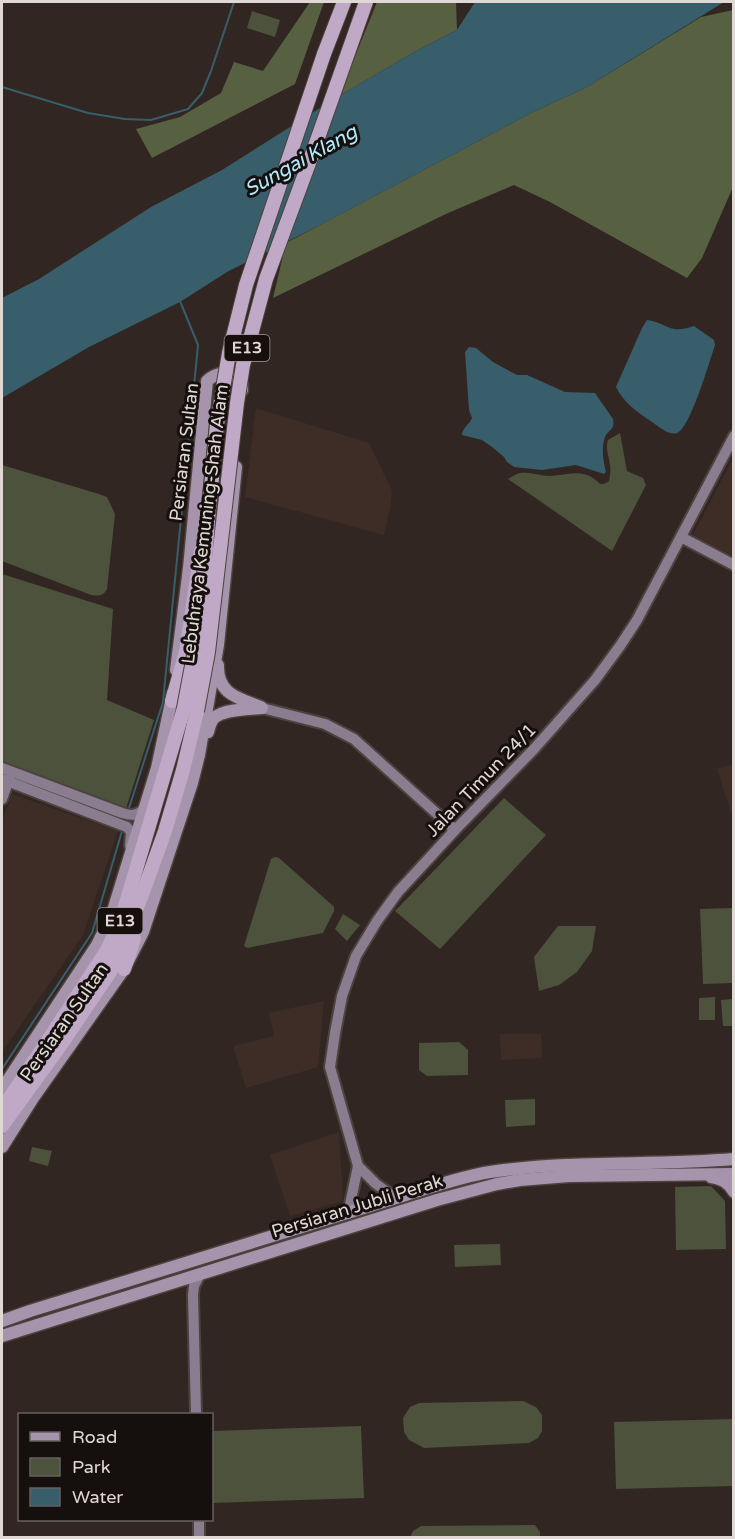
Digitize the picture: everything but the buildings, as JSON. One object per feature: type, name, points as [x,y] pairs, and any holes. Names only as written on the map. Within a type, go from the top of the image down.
[{"type":"highway","name":"Lebuhraya Kemuning-Shah Alam","points":[[184,707],[194,654],[204,577],[222,385],[235,327],[255,256],[344,2]]},
{"type":"highway","name":"Lebuhraya Kemuning-Shah Alam","points":[[184,707],[208,652],[237,403],[250,333],[266,279],[366,2]]},
{"type":"highway","points":[[184,707],[186,652],[199,562],[208,520]]},
{"type":"highway","name":"E13","points":[[2,1126],[110,972],[128,934],[165,831],[183,770],[184,707]]},
{"type":"highway","name":"E13","points":[[2,1109],[101,960],[117,930],[184,707]]},
{"type":"highway","points":[[124,969],[148,897],[165,831]]},
{"type":"main road","name":"Persiaran Sultan","points":[[2,1089],[97,945],[112,914],[157,768],[184,707],[189,568],[206,387],[207,381],[213,375],[223,374],[234,377],[242,386],[234,495],[218,645],[192,783],[144,932],[124,969],[33,1098],[2,1147]]},
{"type":"main road","points":[[218,645],[217,675],[222,687],[229,693],[262,708]]},
{"type":"main road","points":[[198,755],[213,719],[222,713],[262,708]]},
{"type":"main road","name":"Persiaran Jubli Perak","points":[[2,1321],[457,1180],[498,1171],[573,1164],[727,1159]]},
{"type":"main road","name":"Persiaran Jubli Perak","points":[[2,1336],[437,1200],[497,1184],[569,1176],[734,1172]]},
{"type":"main road","points":[[695,1174],[724,1180],[734,1192]]},
{"type":"main road","points":[[2,1309],[11,1312],[30,1311]]},
{"type":"street","name":"Jalan Timun 24/1","points":[[358,1166],[330,1067],[342,996],[356,956],[398,892],[454,830],[534,749],[595,680],[621,646],[734,436]]},
{"type":"street","points":[[681,537],[734,566]]},
{"type":"street","points":[[262,708],[325,724],[354,739],[454,830]]},
{"type":"street","points":[[6,775],[133,816],[144,809]]},
{"type":"street","points":[[2,799],[6,775]]},
{"type":"street","points":[[6,775],[127,827],[131,832],[131,839],[126,867]]},
{"type":"street","points":[[727,1159],[734,1172]]},
{"type":"street","points":[[358,1166],[376,1184],[396,1198]]},
{"type":"street","points":[[348,1214],[358,1166]]},
{"type":"street","points":[[196,1413],[193,1295],[194,1286],[200,1274]]},
{"type":"street","points":[[173,1282],[185,1286],[193,1295]]},
{"type":"street","points":[[199,1521],[199,1538]]},
{"type":"shaded area","points":[[256,408],[369,443],[392,491],[384,535],[245,497]]},
{"type":"shaded area","points":[[733,458],[733,556],[693,535]]},
{"type":"shaded area","points":[[733,764],[733,819],[717,769]]},
{"type":"shaded area","points":[[12,794],[118,831],[83,935],[2,1052],[2,821]]},
{"type":"shaded area","points":[[324,1001],[318,1067],[246,1088],[233,1046],[274,1036],[269,1013]]},
{"type":"shaded area","points":[[500,1034],[541,1034],[542,1058],[501,1060]]},
{"type":"shaded area","points":[[339,1132],[343,1201],[290,1216],[270,1155]]},
{"type":"green space","points":[[310,2],[324,2],[295,84],[152,158],[136,129],[180,117],[221,93],[234,62],[263,71]]},
{"type":"green space","points":[[377,2],[456,2],[457,30],[339,96]]},
{"type":"green space","points":[[733,10],[733,187],[702,258],[687,278],[550,202],[514,185],[448,213],[273,298],[286,243],[531,113],[587,87],[701,17]]},
{"type":"green space","points":[[252,11],[280,20],[275,37],[247,28]]},
{"type":"green space","points":[[620,433],[627,471],[643,478],[646,485],[612,551],[508,479],[521,473],[550,476],[576,473],[588,475],[600,484],[604,484],[609,481],[610,473],[607,443]]},
{"type":"green space","points":[[2,465],[107,497],[115,514],[107,589],[104,593],[91,595],[2,561]]},
{"type":"green space","points":[[2,574],[113,609],[107,700],[154,720],[123,818],[2,766]]},
{"type":"green space","points":[[504,798],[546,835],[440,949],[395,911]]},
{"type":"green space","points":[[279,858],[331,904],[334,911],[323,933],[247,948],[244,946],[271,859]]},
{"type":"green space","points":[[733,908],[733,983],[703,984],[700,909]]},
{"type":"green space","points":[[343,914],[360,925],[347,941],[335,929]]},
{"type":"green space","points":[[558,926],[596,926],[592,951],[577,972],[559,985],[539,991],[534,957]]},
{"type":"green space","points":[[715,997],[715,1020],[699,1020],[699,998]]},
{"type":"green space","points":[[733,999],[733,1026],[723,1026],[721,1000]]},
{"type":"green space","points":[[459,1042],[468,1050],[468,1075],[427,1076],[419,1070],[419,1043]]},
{"type":"green space","points":[[535,1099],[535,1125],[506,1127],[505,1100]]},
{"type":"green space","points":[[32,1147],[52,1151],[48,1166],[29,1161]]},
{"type":"green space","points":[[711,1186],[725,1201],[726,1249],[676,1250],[675,1187]]},
{"type":"green space","points":[[500,1244],[501,1265],[455,1267],[454,1245]]},
{"type":"green space","points":[[523,1401],[536,1407],[542,1415],[542,1431],[538,1438],[529,1443],[424,1448],[409,1440],[404,1432],[403,1418],[410,1407],[419,1403]]},
{"type":"green space","points":[[733,1419],[733,1486],[616,1489],[614,1422]]},
{"type":"green space","points":[[361,1426],[364,1498],[213,1503],[213,1431]]},
{"type":"green space","points":[[535,1525],[540,1532],[540,1537],[410,1537],[413,1531],[421,1526]]},
{"type":"water","name":"Sungai Klang","points":[[475,2],[724,2],[587,87],[531,113],[227,272],[180,302],[89,347],[2,398],[2,298],[39,279],[151,207],[222,170],[339,96],[457,30]]},
{"type":"water","points":[[647,320],[674,329],[694,326],[714,340],[715,345],[688,420],[682,429],[674,434],[641,415],[616,387]]},
{"type":"water","points":[[469,347],[476,348],[493,362],[517,375],[527,375],[565,392],[595,393],[613,419],[613,426],[605,437],[603,445],[606,472],[604,474],[576,465],[542,470],[514,467],[482,440],[462,435],[472,418],[469,410],[465,352]]},
{"type":"waterway","points":[[2,87],[88,113],[125,119],[151,120],[188,109],[202,93],[234,2]]},
{"type":"waterway","points":[[129,808],[163,702],[198,345],[180,301]]},
{"type":"waterway","points":[[2,1069],[92,933],[122,831]]}]
